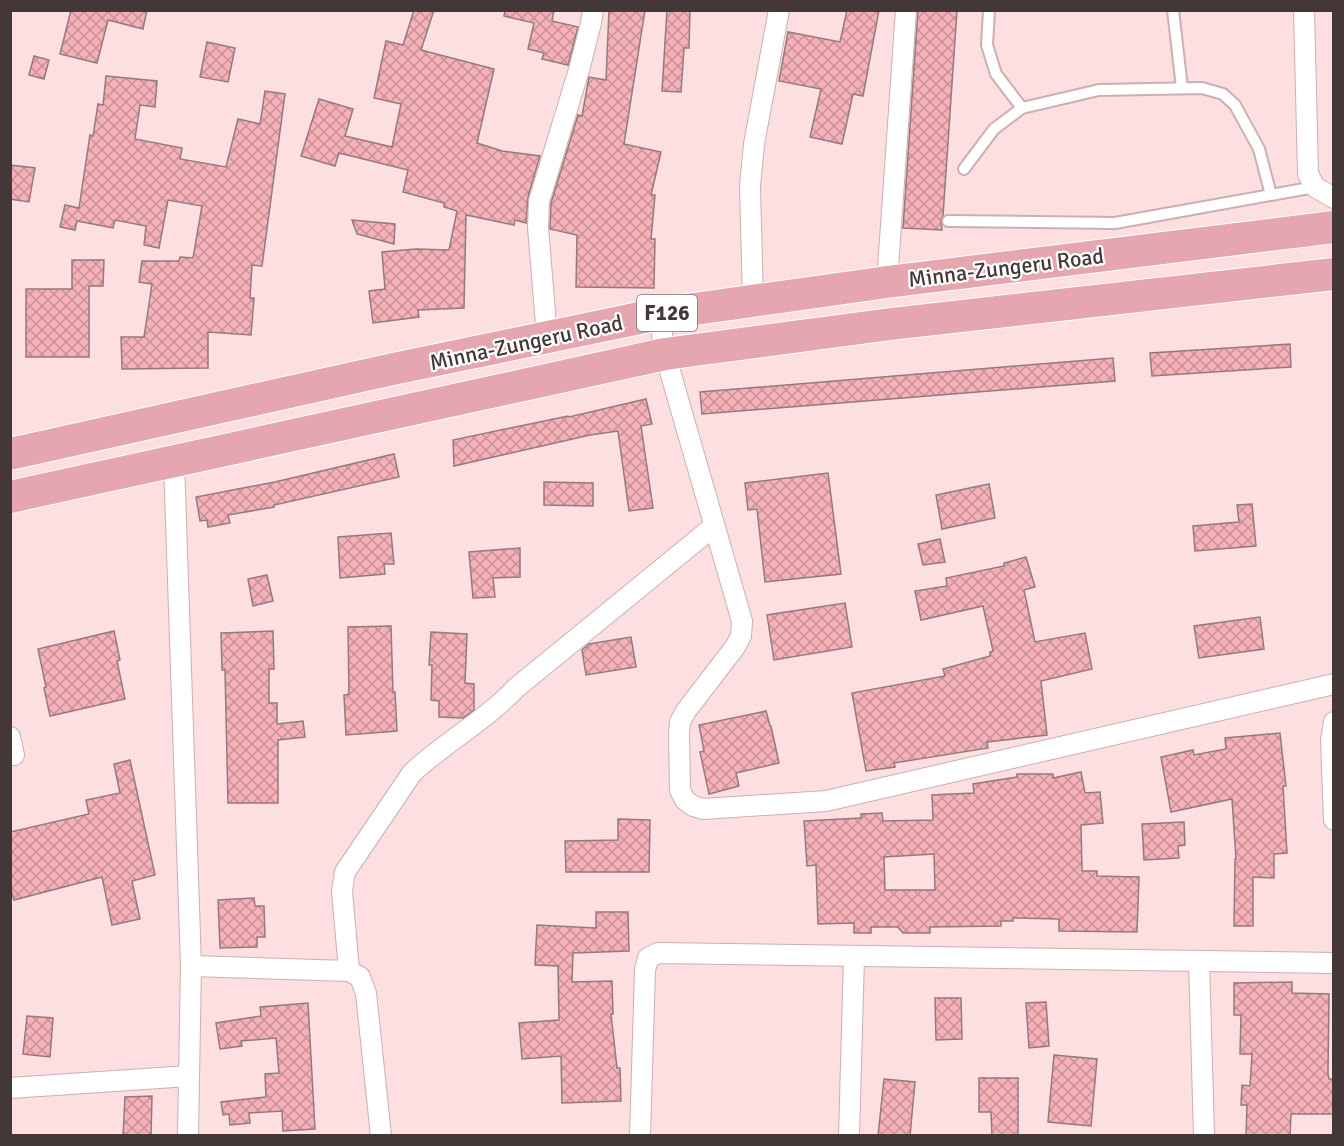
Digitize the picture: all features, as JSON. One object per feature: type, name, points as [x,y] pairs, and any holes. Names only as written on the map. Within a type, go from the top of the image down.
[{"type":"main road","name":"Minna-Zungeru Road","points":[[10,454],[659,314],[887,282],[1117,238],[1334,227]]},
{"type":"main road","name":"Minna-Zungeru Road","points":[[10,497],[665,354],[891,324],[1334,274]]},
{"type":"street","points":[[547,337],[538,227],[539,201],[579,70],[593,10]]},
{"type":"street","points":[[753,301],[750,186],[754,144],[779,10]]},
{"type":"street","points":[[887,282],[906,10]]},
{"type":"street","points":[[1305,10],[1308,174],[1315,187],[1334,198]]},
{"type":"street","points":[[659,314],[665,354],[742,621],[741,636],[735,647],[680,722],[681,790],[685,800],[693,806],[703,809],[826,801],[1334,684]]},
{"type":"street","points":[[174,462],[191,966],[188,1136]]},
{"type":"street","points":[[350,971],[342,891],[345,872],[412,773],[426,760],[497,708],[516,688],[713,526]]},
{"type":"street","points":[[1334,722],[1331,740],[1334,820]]},
{"type":"street","points":[[640,1136],[645,970],[648,958],[658,953],[1334,963]]},
{"type":"street","points":[[849,1136],[854,957]]},
{"type":"street","points":[[1199,961],[1204,1136]]},
{"type":"street","points":[[191,966],[350,971],[360,978],[366,993],[381,1136]]},
{"type":"street","points":[[10,1088],[189,1076]]},
{"type":"lane","points":[[989,10],[987,45],[996,74],[1022,108]]},
{"type":"lane","points":[[1173,10],[1182,88]]},
{"type":"lane","points":[[964,169],[994,129],[1022,108],[1099,90],[1202,88],[1223,94],[1235,105],[1259,149],[1271,195]]},
{"type":"lane","points":[[948,221],[1117,238],[1271,195],[1315,187]]},
{"type":"building","points":[[71,10],[147,10],[143,29],[108,20],[97,63],[60,54]]},
{"type":"building","points":[[414,10],[434,10],[421,50],[494,69],[477,143],[502,151],[540,156],[528,197],[526,223],[515,220],[514,225],[466,215],[464,308],[418,310],[419,317],[373,323],[369,291],[385,289],[382,252],[416,249],[449,250],[457,211],[444,207],[444,203],[403,192],[408,170],[339,153],[335,166],[301,156],[319,99],[353,109],[345,136],[392,147],[401,104],[374,98],[386,41],[403,45]]},
{"type":"building","points":[[505,10],[554,10],[552,21],[578,27],[568,65],[542,59],[544,53],[528,49],[534,23],[504,16]]},
{"type":"building","points":[[609,10],[645,10],[624,144],[661,152],[651,195],[655,195],[651,239],[655,239],[654,288],[576,287],[577,235],[550,229],[551,203],[578,115],[582,116],[589,77],[606,80]]},
{"type":"building","points":[[667,10],[690,10],[689,48],[684,48],[681,92],[662,91]]},
{"type":"building","points":[[847,10],[879,10],[863,96],[853,94],[842,144],[810,137],[821,89],[779,81],[788,32],[840,42]]},
{"type":"building","points":[[918,10],[957,10],[942,230],[903,228]]},
{"type":"building","points":[[207,42],[235,48],[228,82],[200,77]]},
{"type":"building","points":[[34,56],[49,60],[44,79],[29,75]]},
{"type":"building","points":[[106,76],[157,81],[155,107],[140,105],[135,139],[182,148],[180,159],[226,167],[238,119],[260,124],[265,91],[285,94],[262,266],[252,265],[250,298],[254,298],[251,335],[208,332],[208,368],[122,369],[121,337],[144,337],[152,284],[139,282],[142,261],[179,261],[180,257],[193,258],[202,206],[168,200],[159,248],[144,245],[146,226],[115,220],[113,228],[77,221],[75,230],[60,227],[65,205],[79,208],[90,135],[93,136],[98,104],[103,105]]},
{"type":"building","points":[[10,165],[35,168],[29,202],[10,199]]},
{"type":"building","points":[[352,220],[395,224],[394,244],[357,234]]},
{"type":"building","points":[[72,260],[104,260],[103,286],[89,286],[89,357],[26,357],[26,289],[72,289]]},
{"type":"building","points":[[1290,344],[1291,367],[1152,376],[1150,353]]},
{"type":"building","points":[[1113,358],[1115,381],[702,414],[700,392]]},
{"type":"building","points":[[646,399],[652,424],[641,426],[653,508],[629,511],[618,431],[590,435],[454,466],[453,440]]},
{"type":"building","points":[[394,454],[399,477],[274,505],[274,507],[228,515],[230,523],[208,527],[207,520],[200,521],[196,497],[275,482]]},
{"type":"building","points":[[828,473],[841,574],[765,582],[757,509],[748,510],[745,483]]},
{"type":"building","points":[[544,482],[593,483],[593,506],[544,505]]},
{"type":"building","points":[[989,484],[995,518],[942,529],[936,495]]},
{"type":"building","points":[[1252,504],[1256,546],[1195,551],[1193,526],[1239,522],[1237,505]]},
{"type":"building","points":[[391,533],[394,564],[384,564],[385,574],[340,578],[338,537]]},
{"type":"building","points":[[940,539],[945,562],[923,565],[918,544]]},
{"type":"building","points":[[520,548],[520,577],[493,578],[495,597],[473,598],[469,552]]},
{"type":"building","points":[[1026,557],[1035,587],[1024,590],[1035,642],[1085,633],[1092,669],[1041,681],[1047,735],[987,742],[988,748],[894,763],[895,767],[866,771],[852,693],[945,676],[943,669],[990,656],[990,652],[993,651],[983,606],[921,620],[915,591],[947,586],[946,578],[1004,566],[1004,563]]},
{"type":"building","points":[[267,575],[273,601],[253,606],[248,579]]},
{"type":"building","points":[[845,603],[852,647],[774,660],[767,615]]},
{"type":"building","points":[[1260,617],[1264,649],[1199,658],[1194,626]]},
{"type":"building","points":[[391,626],[397,731],[346,735],[344,695],[349,694],[348,627]]},
{"type":"building","points":[[114,631],[120,660],[117,661],[125,699],[50,716],[38,649]]},
{"type":"building","points":[[273,631],[274,669],[269,669],[269,703],[277,703],[277,724],[303,721],[305,737],[278,740],[278,803],[228,803],[225,670],[222,670],[221,633]]},
{"type":"building","points":[[431,632],[467,634],[465,683],[474,684],[474,710],[463,718],[439,717],[439,701],[431,700],[432,665],[429,665]]},
{"type":"building","points":[[631,637],[636,667],[586,675],[582,650],[589,644]]},
{"type":"building","points":[[766,711],[779,763],[736,773],[739,786],[709,794],[700,752],[704,751],[699,725]]},
{"type":"building","points":[[1280,733],[1286,786],[1283,786],[1287,853],[1274,854],[1274,878],[1253,877],[1253,926],[1234,926],[1236,859],[1232,799],[1171,812],[1161,757],[1193,750],[1194,755],[1226,749],[1225,738]]},
{"type":"building","points":[[130,760],[155,875],[132,881],[140,919],[112,925],[102,877],[14,900],[10,887],[10,832],[89,814],[86,800],[120,793],[114,764]]},
{"type":"building","points":[[1081,772],[1085,793],[1100,792],[1103,823],[1081,825],[1082,871],[1097,871],[1097,876],[1139,877],[1137,932],[1059,931],[1059,919],[1013,918],[1013,921],[1001,921],[1001,926],[930,927],[930,933],[903,933],[898,927],[871,927],[871,933],[854,933],[854,923],[818,924],[816,865],[807,866],[804,821],[861,818],[861,814],[882,813],[883,821],[933,820],[932,795],[974,793],[973,784],[1017,777],[1017,774],[1053,774],[1053,778]],"holes":[[[934,854],[935,890],[885,890],[884,857]]]},
{"type":"building","points":[[618,819],[650,820],[649,872],[566,872],[565,841],[618,840]]},
{"type":"building","points":[[1184,822],[1185,845],[1178,846],[1179,858],[1144,860],[1142,824]]},
{"type":"building","points":[[254,898],[255,906],[264,906],[265,937],[257,937],[257,947],[220,948],[218,900]]},
{"type":"building","points":[[596,912],[628,912],[629,951],[573,953],[572,982],[612,981],[613,1014],[611,1014],[617,1068],[620,1068],[621,1101],[562,1103],[561,1056],[522,1059],[519,1023],[559,1020],[558,966],[535,965],[537,925],[596,928]]},
{"type":"building","points":[[1292,982],[1292,993],[1329,994],[1328,1073],[1329,1079],[1334,1079],[1334,1114],[1291,1114],[1290,1136],[1246,1136],[1247,1105],[1241,1105],[1242,1085],[1250,1086],[1252,1054],[1240,1054],[1241,1015],[1234,1015],[1234,983]]},
{"type":"building","points":[[935,998],[961,998],[962,1039],[936,1040]]},
{"type":"building","points":[[1046,1002],[1049,1046],[1029,1048],[1026,1003]]},
{"type":"building","points":[[308,1003],[315,1129],[283,1131],[282,1111],[249,1113],[250,1123],[230,1125],[229,1114],[223,1115],[221,1102],[266,1097],[265,1074],[279,1073],[276,1038],[241,1041],[242,1046],[220,1049],[216,1023],[261,1016],[260,1007]]},
{"type":"building","points":[[27,1016],[53,1018],[50,1057],[23,1054]]},
{"type":"building","points":[[1054,1055],[1097,1059],[1091,1126],[1048,1122]]},
{"type":"building","points":[[979,1078],[1018,1078],[1018,1136],[992,1136],[991,1112],[979,1112]]},
{"type":"building","points":[[884,1079],[915,1082],[910,1136],[878,1136]]},
{"type":"building","points":[[152,1096],[151,1136],[123,1136],[125,1097]]}]
